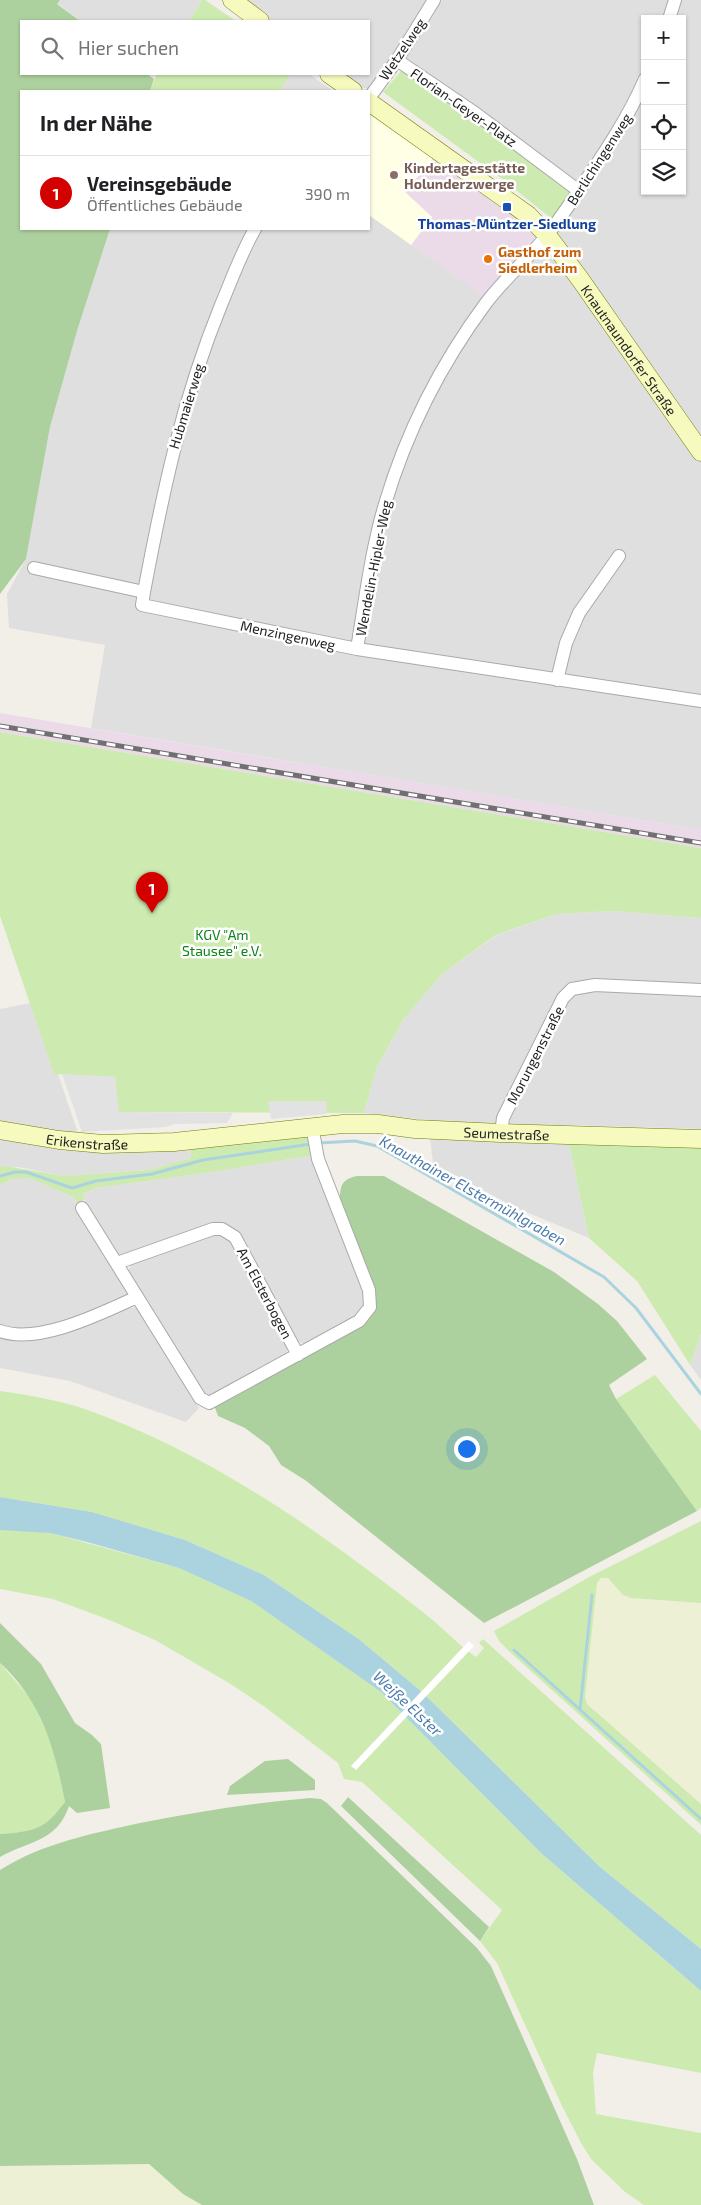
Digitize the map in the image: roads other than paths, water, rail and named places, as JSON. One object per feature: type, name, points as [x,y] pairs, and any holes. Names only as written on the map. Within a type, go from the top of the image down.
[{"type":"street","points":[[232,0],[259,20]]},
{"type":"street","name":"Wetzelweg","points":[[370,97],[397,60],[434,0]]},
{"type":"street","points":[[669,15],[675,0]]},
{"type":"street","name":"Florian-Geyer-Platz","points":[[397,60],[476,113],[579,191]]},
{"type":"street","points":[[330,75],[345,89]]},
{"type":"street","name":"Berlichingenweg","points":[[547,235],[579,191],[633,107],[641,88]]},
{"type":"street","name":"Knautnaundorfer Straße","points":[[370,103],[528,215],[547,235],[701,452]]},
{"type":"street","name":"Hubmaierweg","points":[[144,592],[167,475],[187,399],[214,322],[243,250],[254,230]]},
{"type":"street","name":"Wendelin-Hipler-Weg","points":[[357,649],[373,555],[384,506],[402,453],[432,384],[487,301],[547,235]]},
{"type":"street","points":[[557,680],[566,643],[579,613],[619,556]]},
{"type":"street","points":[[34,568],[144,592]]},
{"type":"street","name":"Menzingenweg","points":[[144,592],[142,605],[357,649],[701,702]]},
{"type":"street","name":"Morungenstraße","points":[[501,1133],[502,1118],[563,998],[572,989],[595,985],[701,990]]},
{"type":"street","name":"Seumestraße","points":[[174,1142],[314,1139],[343,1124],[378,1124],[415,1129],[501,1133],[701,1139]]},
{"type":"street","name":"Erikenstraße","points":[[0,1130],[58,1140],[103,1144],[174,1142]]},
{"type":"street","name":"Am Elsterbogen","points":[[82,1208],[200,1398],[209,1403],[359,1321],[370,1306],[369,1290],[314,1139]]},
{"type":"street","name":"Am Elsterbogen","points":[[117,1263],[213,1229],[222,1229],[235,1237],[298,1355]]},
{"type":"street","points":[[0,1331],[17,1335],[32,1334],[92,1318],[137,1296]]},
{"type":"water","name":"Weiße Elster","points":[[0,1497],[92,1512],[185,1540],[264,1575],[360,1640],[422,1692],[600,1867],[701,1949],[701,1991],[541,1853],[381,1692],[251,1601],[179,1568],[50,1533],[0,1530]]},
{"type":"waterway","name":"Knauthainer Elstermühlgraben","points":[[318,1143],[355,1141],[377,1146],[604,1277],[636,1308],[701,1394]]},
{"type":"waterway","name":"Knauthainer Elstermühlgraben","points":[[0,1176],[15,1172],[26,1172],[72,1188],[96,1181],[152,1174],[203,1160],[311,1144]]},
{"type":"waterway","points":[[580,1710],[592,1595]]},
{"type":"waterway","points":[[514,1650],[701,1819]]},
{"type":"railway","points":[[0,726],[701,843]]},
{"type":"place","name":"Kindertagesstätte Holunderzwerge","points":[[394,175]]},
{"type":"place","name":"Thomas-Müntzer-Siedlung","points":[[507,207]]},
{"type":"place","name":"Gasthof zum Siedlerheim","points":[[488,259]]},
{"type":"place","name":"Vereinsgebäude","points":[[152,913]]},
{"type":"park label","name":"KGV \"Am Stausee\" e.V.","points":[[222,942]]}]
